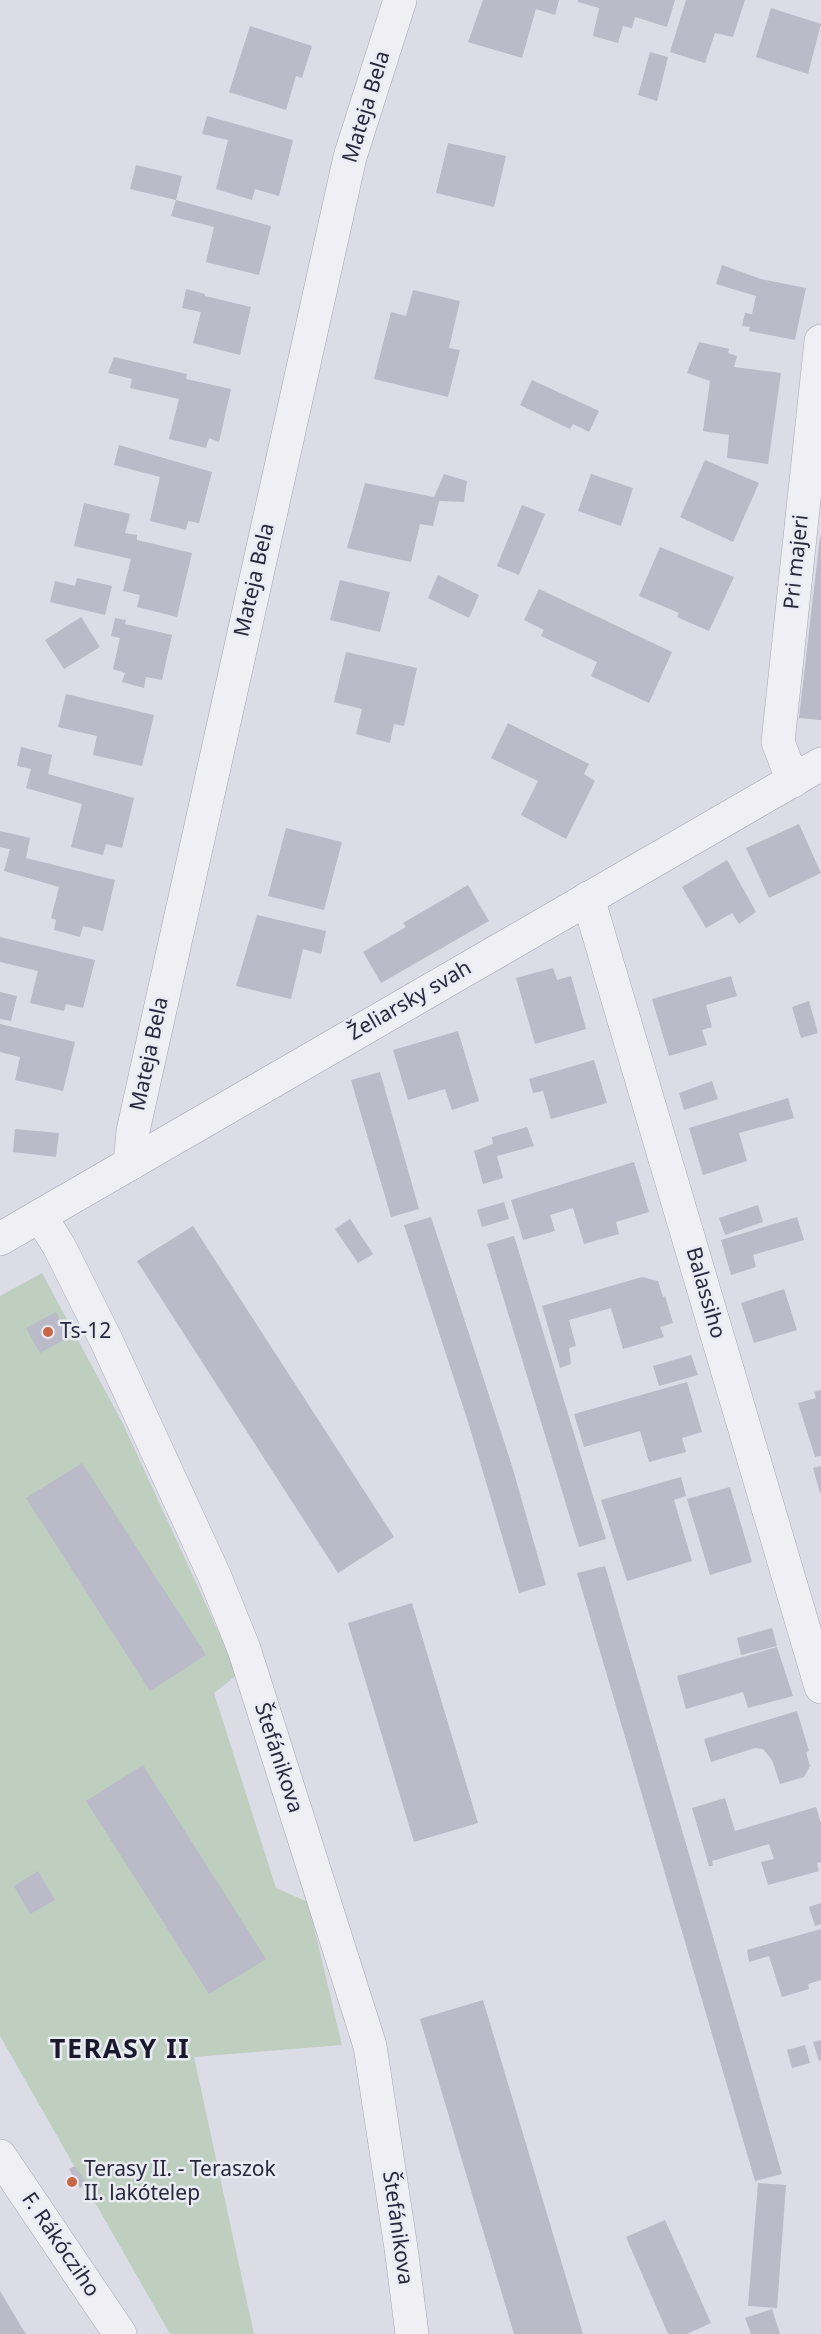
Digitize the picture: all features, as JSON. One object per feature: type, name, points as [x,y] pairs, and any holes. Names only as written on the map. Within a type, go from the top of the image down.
[{"type":"street","name":"Mateja Bela","points":[[130,1164],[136,1119],[350,157],[400,0]]},
{"type":"street","name":"Pri majeri","points":[[793,781],[778,742],[821,341]]},
{"type":"street","name":"Želiarsky svah","points":[[0,1239],[821,764]]},
{"type":"street","name":"Balassiho","points":[[588,898],[821,1687]]},
{"type":"street","name":"Štefánikova","points":[[40,1216],[58,1246],[106,1341],[214,1577],[244,1649],[370,2046],[412,2334]]},
{"type":"street","name":"F. Rákócziho","points":[[0,2156],[120,2334]]},
{"type":"green space","points":[[42,1273],[123,1424],[238,1674],[214,1693],[276,1888],[308,1902],[342,2045],[194,2057],[254,2334],[170,2334],[0,2036],[0,1296]]},
{"type":"building","points":[[483,0],[559,0],[555,15],[536,9],[522,58],[468,42]]},
{"type":"building","points":[[578,0],[675,0],[667,27],[635,17],[632,28],[623,26],[618,43],[593,36],[599,8],[578,2]]},
{"type":"building","points":[[686,0],[745,0],[733,37],[715,33],[705,63],[670,52]]},
{"type":"building","points":[[771,8],[821,24],[808,74],[756,57]]},
{"type":"building","points":[[250,26],[312,46],[302,78],[296,76],[286,110],[229,92]]},
{"type":"building","points":[[650,52],[668,57],[657,101],[638,95]]},
{"type":"building","points":[[207,116],[293,140],[279,196],[255,189],[252,200],[216,189],[228,140],[202,134]]},
{"type":"building","points":[[448,143],[506,156],[494,207],[436,193]]},
{"type":"building","points":[[136,165],[182,176],[176,200],[130,189]]},
{"type":"building","points":[[176,200],[271,226],[259,275],[206,262],[214,227],[171,216]]},
{"type":"building","points":[[722,265],[761,279],[806,288],[795,340],[749,331],[750,327],[742,326],[745,313],[752,314],[756,296],[716,284]]},
{"type":"building","points":[[186,289],[251,307],[240,355],[193,343],[201,312],[182,308]]},
{"type":"building","points":[[413,290],[460,301],[449,348],[460,350],[448,397],[374,379],[391,312],[406,316]]},
{"type":"building","points":[[699,342],[729,349],[728,353],[737,356],[734,367],[781,373],[768,464],[727,458],[729,435],[703,431],[710,381],[687,373]]},
{"type":"building","points":[[114,357],[187,374],[186,379],[231,389],[219,442],[209,438],[206,448],[169,439],[179,399],[130,388],[132,379],[108,373]]},
{"type":"building","points":[[532,380],[599,411],[589,432],[573,424],[570,429],[520,405]]},
{"type":"building","points":[[119,445],[212,472],[199,523],[188,521],[186,530],[150,521],[160,477],[114,465]]},
{"type":"building","points":[[705,460],[759,483],[733,542],[680,517]]},
{"type":"building","points":[[444,474],[467,481],[464,502],[439,501],[433,526],[420,524],[411,562],[347,548],[365,483],[434,497]]},
{"type":"building","points":[[591,474],[633,488],[621,526],[578,511]]},
{"type":"building","points":[[84,503],[130,514],[125,533],[137,535],[137,540],[192,553],[177,617],[137,607],[140,595],[123,591],[131,559],[74,546]]},
{"type":"building","points":[[522,505],[545,514],[519,575],[497,566]]},
{"type":"building","points":[[821,537],[821,720],[799,718]]},
{"type":"building","points":[[660,547],[734,577],[709,631],[677,617],[679,613],[639,596]]},
{"type":"building","points":[[438,575],[479,595],[469,618],[428,598]]},
{"type":"building","points":[[77,578],[112,586],[105,615],[50,602],[55,581],[75,586]]},
{"type":"building","points":[[340,580],[390,592],[380,632],[330,620]]},
{"type":"building","points":[[539,589],[672,652],[649,703],[591,676],[597,662],[541,636],[544,630],[524,620]]},
{"type":"building","points":[[81,617],[100,647],[64,669],[45,640]]},
{"type":"building","points":[[115,618],[126,620],[125,624],[172,635],[162,680],[146,677],[144,688],[122,682],[125,673],[113,669],[120,638],[111,636]]},
{"type":"building","points":[[346,652],[417,668],[404,726],[394,724],[390,743],[356,734],[362,709],[334,702]]},
{"type":"building","points":[[66,694],[154,715],[142,766],[93,755],[97,736],[58,727]]},
{"type":"building","points":[[508,723],[589,764],[584,774],[595,781],[566,839],[521,815],[538,781],[491,758]]},
{"type":"building","points":[[21,747],[52,755],[48,774],[134,798],[122,848],[106,844],[103,855],[71,847],[82,804],[26,788],[31,769],[17,766]]},
{"type":"building","points":[[799,824],[821,873],[769,898],[746,848]]},
{"type":"building","points":[[286,828],[342,842],[324,910],[268,896]]},
{"type":"building","points":[[0,831],[30,838],[26,858],[115,880],[103,931],[83,926],[80,937],[54,930],[56,920],[51,918],[59,887],[4,871],[10,849],[0,847]]},
{"type":"building","points":[[727,860],[756,912],[739,924],[732,913],[706,928],[682,887]]},
{"type":"building","points":[[468,885],[489,921],[381,983],[363,952],[406,927],[403,923]]},
{"type":"building","points":[[257,915],[326,931],[321,954],[303,949],[291,999],[236,986]]},
{"type":"building","points":[[0,937],[95,960],[83,1008],[66,1004],[64,1011],[30,1003],[38,971],[0,962]]},
{"type":"building","points":[[553,968],[557,980],[571,976],[586,1029],[535,1044],[516,978]]},
{"type":"building","points":[[731,976],[737,996],[706,1005],[712,1027],[702,1030],[707,1045],[669,1056],[652,999]]},
{"type":"building","points":[[0,992],[17,996],[11,1021],[0,1019]]},
{"type":"building","points":[[809,1001],[818,1033],[801,1038],[792,1007]]},
{"type":"building","points":[[0,1024],[75,1042],[63,1091],[15,1080],[20,1057],[0,1052]]},
{"type":"building","points":[[458,1031],[479,1101],[452,1110],[445,1089],[408,1100],[393,1050]]},
{"type":"building","points":[[594,1060],[607,1103],[551,1119],[543,1091],[533,1093],[529,1079]]},
{"type":"building","points":[[380,1072],[419,1209],[391,1217],[351,1080]]},
{"type":"building","points":[[712,1081],[718,1099],[684,1110],[679,1093]]},
{"type":"building","points":[[788,1098],[794,1118],[739,1133],[747,1161],[703,1175],[689,1128]]},
{"type":"building","points":[[527,1127],[534,1146],[497,1156],[503,1178],[483,1184],[474,1151],[493,1144],[492,1137]]},
{"type":"building","points":[[15,1129],[59,1133],[56,1157],[13,1152]]},
{"type":"building","points":[[634,1162],[649,1212],[616,1222],[619,1234],[584,1244],[573,1208],[550,1215],[555,1231],[523,1240],[511,1200]]},
{"type":"building","points":[[504,1202],[509,1219],[482,1227],[477,1210]]},
{"type":"building","points":[[758,1205],[763,1222],[725,1235],[719,1218]]},
{"type":"building","points":[[431,1217],[512,1466],[546,1585],[519,1593],[469,1425],[404,1225]]},
{"type":"building","points":[[797,1217],[804,1240],[753,1255],[756,1267],[731,1275],[721,1240]]},
{"type":"building","points":[[350,1219],[373,1254],[358,1263],[335,1229]]},
{"type":"building","points":[[193,1226],[394,1537],[338,1573],[137,1261]]},
{"type":"building","points":[[514,1236],[606,1539],[579,1547],[487,1244]]},
{"type":"building","points":[[642,1277],[658,1281],[663,1297],[665,1296],[673,1323],[660,1327],[664,1337],[623,1349],[611,1308],[569,1320],[576,1346],[569,1348],[571,1364],[560,1368],[542,1306]]},
{"type":"building","points":[[784,1289],[797,1330],[754,1343],[741,1303]]},
{"type":"building","name":"Ts-12","points":[[56,1312],[69,1337],[40,1353],[26,1328]]},
{"type":"building","points":[[691,1355],[698,1375],[659,1386],[653,1366]]},
{"type":"building","points":[[687,1382],[702,1432],[682,1438],[686,1452],[649,1462],[640,1431],[584,1447],[574,1414]]},
{"type":"building","points":[[821,1390],[821,1456],[815,1457],[798,1403],[816,1398],[814,1392]]},
{"type":"building","points":[[82,1463],[206,1655],[150,1691],[26,1498]]},
{"type":"building","points":[[821,1466],[821,1493],[820,1493],[813,1468]]},
{"type":"building","points":[[681,1477],[686,1496],[674,1500],[692,1561],[627,1581],[601,1500]]},
{"type":"building","points":[[730,1487],[752,1562],[710,1575],[687,1499]]},
{"type":"building","points":[[605,1566],[782,2174],[755,2181],[577,1573]]},
{"type":"building","points":[[412,1603],[478,1823],[414,1842],[348,1623]]},
{"type":"building","points":[[772,1628],[777,1646],[741,1655],[737,1638]]},
{"type":"building","points":[[777,1647],[793,1696],[748,1708],[743,1692],[686,1709],[677,1676]]},
{"type":"building","points":[[797,1711],[809,1751],[806,1752],[810,1766],[804,1777],[780,1784],[772,1760],[763,1749],[755,1748],[711,1762],[704,1739]]},
{"type":"building","points":[[143,1765],[266,1959],[209,1994],[86,1801]]},
{"type":"building","points":[[725,1798],[735,1831],[816,1807],[821,1823],[821,1862],[817,1863],[819,1871],[768,1885],[761,1862],[774,1859],[769,1844],[712,1861],[713,1866],[709,1866],[692,1808]]},
{"type":"building","points":[[38,1871],[55,1900],[30,1914],[14,1886]]},
{"type":"building","points":[[821,1903],[821,1924],[815,1926],[809,1907]]},
{"type":"building","points":[[821,1929],[821,1980],[808,1984],[809,1989],[782,1997],[769,1956],[749,1962],[747,1950]]},
{"type":"building","points":[[483,2000],[583,2334],[514,2334],[475,2204],[420,2019]]},
{"type":"building","points":[[821,2040],[821,2060],[819,2061],[813,2042]]},
{"type":"building","points":[[805,2045],[810,2063],[792,2068],[787,2050]]},
{"type":"building","points":[[75,2166],[87,2184],[80,2188],[69,2169]]},
{"type":"building","points":[[758,2183],[786,2185],[777,2308],[748,2306]]},
{"type":"building","points":[[665,2220],[711,2323],[687,2334],[668,2334],[626,2237]]},
{"type":"building","points":[[0,2291],[22,2328],[26,2334],[0,2334]]},
{"type":"building","points":[[772,2309],[780,2334],[751,2334],[745,2318]]},
{"type":"place","name":"Ts-12","points":[[48,1332]]},
{"type":"place","name":"Terasy II. - Teraszok II. lakótelep","points":[[72,2182]]},
{"type":"district","name":"TERASY II","points":[[120,2050]]}]
